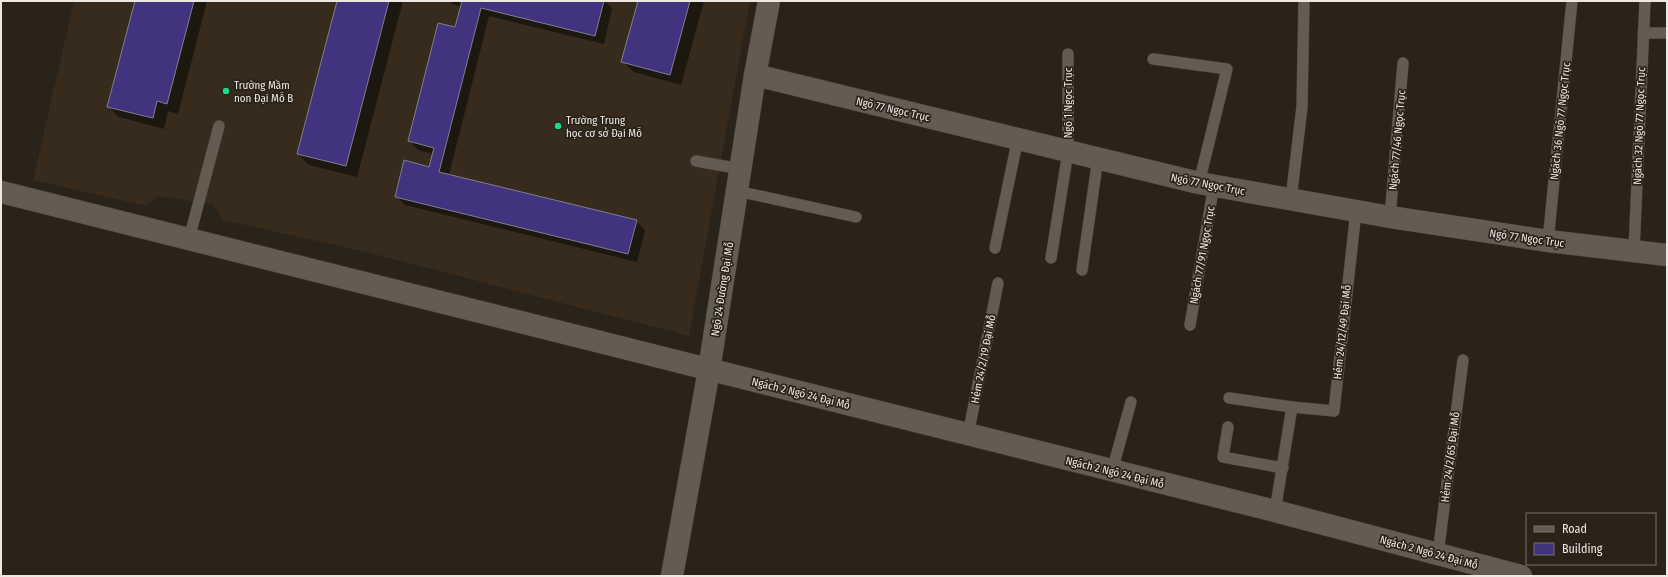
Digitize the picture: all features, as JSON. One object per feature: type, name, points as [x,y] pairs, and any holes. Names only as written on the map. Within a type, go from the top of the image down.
[{"type":"street","name":"Ngõ 24 Đường Đại Mỗ","points":[[672,576],[709,370],[755,75],[769,1]]},
{"type":"street","name":"Ngõ 77 Ngọc Trục","points":[[755,75],[1018,138],[1068,152],[1206,184],[1390,217],[1548,241],[1667,255]]},
{"type":"street","name":"Ngách 2 Ngõ 24 Đại Mỗ","points":[[1,192],[1275,511],[1521,576]]},
{"type":"lane","points":[[1291,199],[1302,107],[1304,1]]},
{"type":"lane","name":"Ngách 36 Ngõ 77 Ngọc Trục","points":[[1548,241],[1572,1]]},
{"type":"lane","name":"Ngách 32 Ngõ 77 Ngọc Trục","points":[[1634,251],[1645,1]]},
{"type":"lane","points":[[1643,33],[1667,33]]},
{"type":"lane","name":"Ngõ 1 Ngọc Trục","points":[[1051,258],[1068,152],[1068,54]]},
{"type":"lane","name":"Ngách 77/91 Ngọc Trục","points":[[1153,59],[1227,69],[1206,184],[1190,325]]},
{"type":"lane","name":"Ngách 77/46 Ngọc Trục","points":[[1390,217],[1403,63]]},
{"type":"lane","points":[[189,239],[219,126]]},
{"type":"lane","points":[[995,248],[1018,138]]},
{"type":"lane","points":[[1082,270],[1098,158]]},
{"type":"lane","points":[[696,161],[741,169]]},
{"type":"lane","points":[[737,191],[856,217]]},
{"type":"lane","name":"Hẻm 24/12/49 Đại Mỗ","points":[[1229,398],[1334,411],[1356,211]]},
{"type":"lane","name":"Hẻm 24/2/19 Đại Mỗ","points":[[968,435],[998,283]]},
{"type":"lane","name":"Hẻm 24/2/65 Đại Mỗ","points":[[1438,554],[1462,360]]},
{"type":"lane","points":[[1112,471],[1131,402]]},
{"type":"lane","points":[[1275,511],[1292,407]]},
{"type":"lane","points":[[1228,427],[1223,457],[1283,468]]},
{"type":"shaded area","points":[[74,1],[750,1],[689,336],[362,251],[223,220],[212,204],[158,196],[146,206],[33,180]]},
{"type":"building","points":[[135,1],[194,1],[167,104],[157,101],[153,118],[107,107]]},
{"type":"building","points":[[337,1],[389,1],[346,166],[297,154]]},
{"type":"building","points":[[462,1],[604,1],[595,36],[481,8],[439,172],[637,220],[628,254],[395,197],[404,160],[429,167],[434,148],[408,141],[438,23],[455,27]]},
{"type":"building","points":[[638,1],[690,1],[670,75],[621,62]]},
{"type":"place","name":"Trường Mầm non Đại Mỗ B","points":[[226,91]]},
{"type":"place","name":"Trường Trung học cơ sở Đại Mỗ","points":[[558,126]]}]
